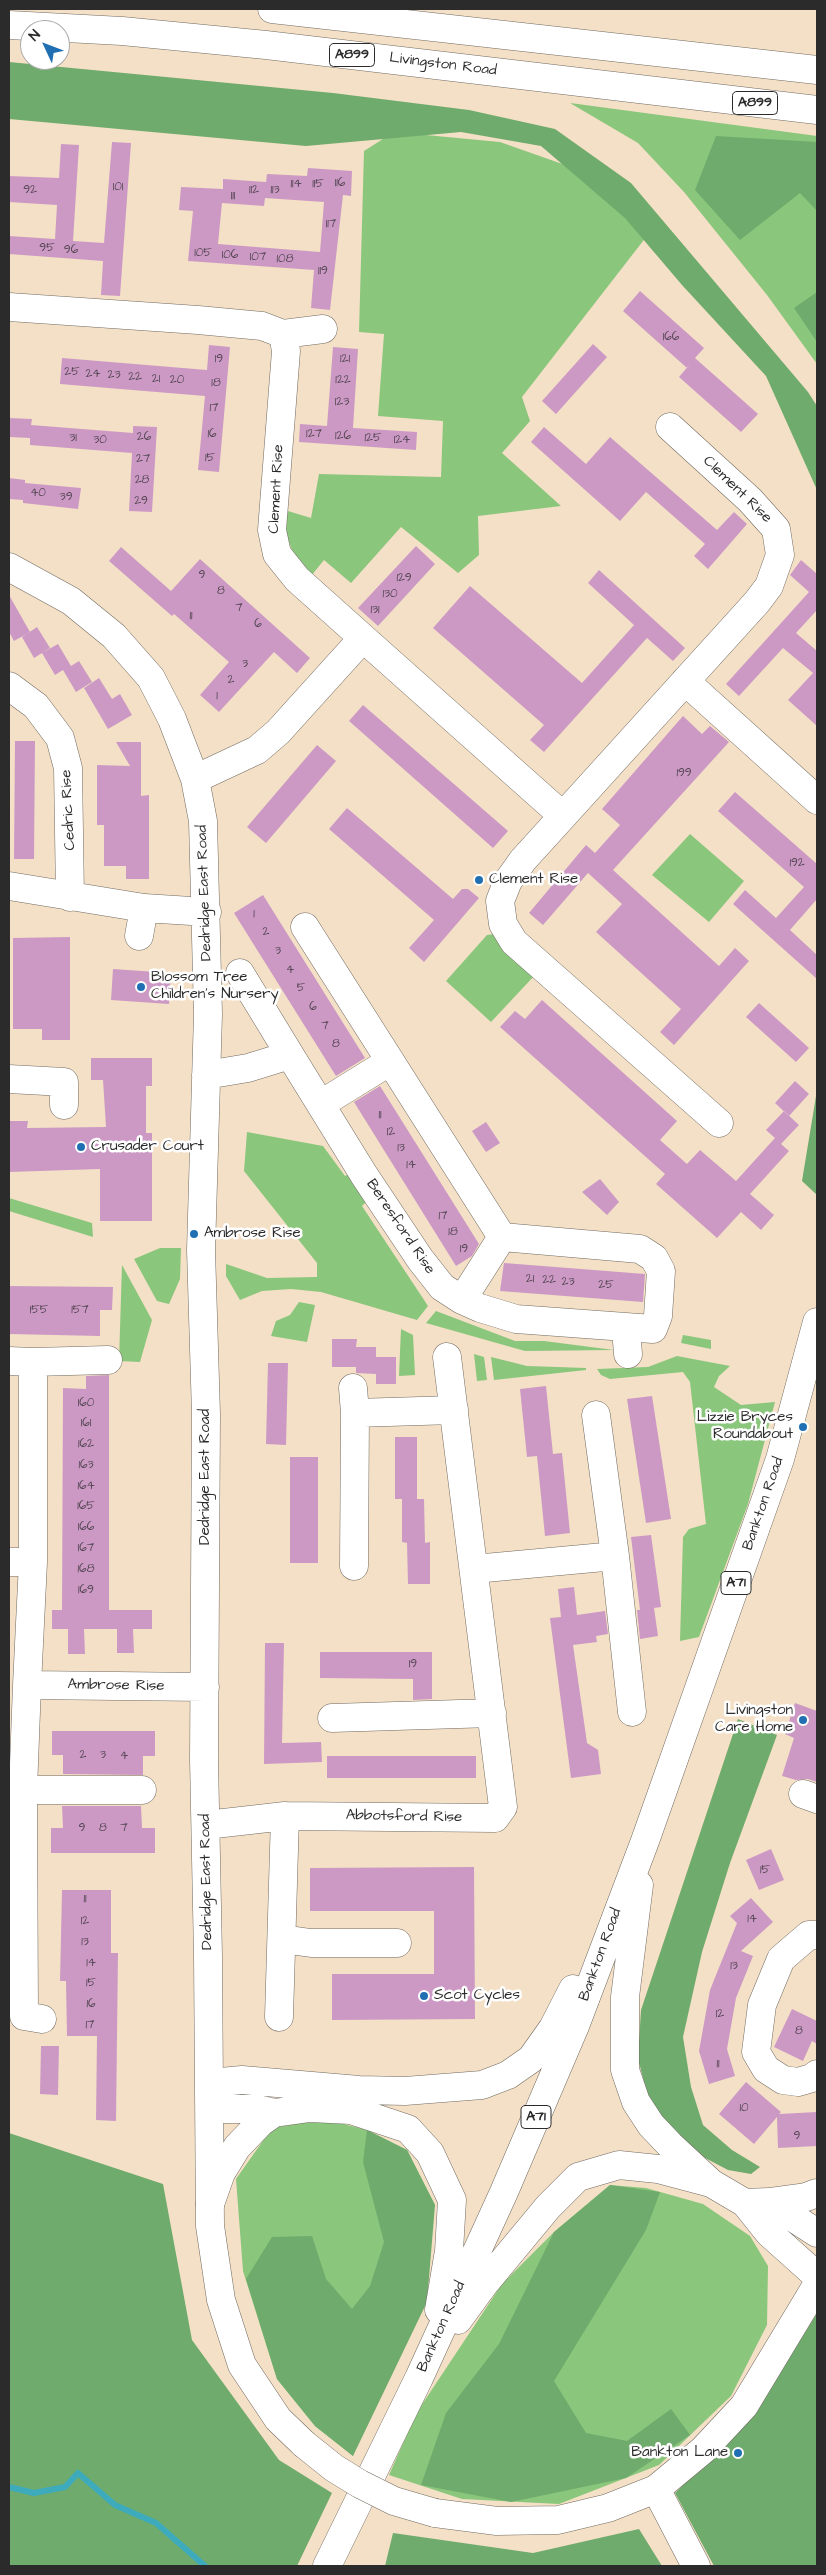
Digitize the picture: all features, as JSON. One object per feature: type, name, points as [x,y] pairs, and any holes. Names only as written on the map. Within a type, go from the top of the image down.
[{"type":"street","points":[[272,9],[817,70]]},
{"type":"street","name":"Livingston Road","points":[[9,25],[122,31],[266,44],[817,110]]},
{"type":"street","points":[[9,307],[216,321],[262,326],[283,334],[323,329]]},
{"type":"street","name":"Clement Rise","points":[[283,334],[286,351],[272,530],[277,554],[297,579],[563,816]]},
{"type":"street","name":"Clement Rise","points":[[670,427],[750,500],[776,529],[780,555],[769,586],[523,860],[508,881],[500,901],[503,924],[514,942],[719,1123]]},
{"type":"street","name":"Dedridge East Road","points":[[9,566],[71,601],[114,636],[151,678],[172,719],[195,779],[203,821],[207,912],[208,1014],[201,1250],[206,1414],[205,1687],[210,2226],[221,2300],[242,2365],[278,2419],[304,2444],[334,2468],[394,2501],[435,2513],[497,2521],[558,2520],[608,2508],[656,2489],[704,2450],[744,2406],[817,2284]]},
{"type":"street","points":[[195,779],[257,750],[278,732],[363,638]]},
{"type":"street","points":[[685,681],[817,800]]},
{"type":"street","name":"Cedric Rise","points":[[9,686],[36,706],[60,738],[68,768],[70,897]]},
{"type":"street","points":[[9,886],[144,908],[207,912]]},
{"type":"street","points":[[139,936],[144,908]]},
{"type":"street","points":[[305,927],[389,1062],[502,1237],[462,1300]]},
{"type":"street","name":"Beresford Rise","points":[[240,974],[420,1259],[442,1287],[462,1300],[516,1319],[627,1341],[653,1329],[658,1316],[661,1271],[654,1258],[640,1248],[502,1237]]},
{"type":"street","points":[[206,1075],[248,1068],[290,1055]]},
{"type":"street","points":[[321,1104],[389,1062]]},
{"type":"street","points":[[9,1079],[64,1082],[64,1105]]},
{"type":"street","name":"Bankton Road","points":[[327,2566],[419,2378],[504,2192],[575,2026],[627,1882],[645,1841],[780,1459],[817,1322]]},
{"type":"street","name":"Abbotsford Rise","points":[[206,1825],[285,1816],[495,1818],[503,1807],[447,1357]]},
{"type":"street","points":[[42,2019],[24,2016],[16,1880],[23,1790],[27,1685],[21,1562],[21,1362],[108,1360]]},
{"type":"street","points":[[354,1566],[354,1400],[454,1410]]},
{"type":"street","points":[[596,1414],[615,1556],[632,1712]]},
{"type":"street","points":[[474,1569],[615,1556]]},
{"type":"street","name":"Ambrose Rise","points":[[27,1685],[205,1687]]},
{"type":"street","points":[[332,1718],[492,1713]]},
{"type":"street","points":[[23,1790],[142,1790]]},
{"type":"street","points":[[279,2017],[285,1816]]},
{"type":"street","points":[[645,1841],[624,1996],[626,2070],[636,2102],[650,2126],[711,2183]]},
{"type":"street","points":[[210,2096],[242,2080],[359,2090],[405,2091],[482,2085],[508,2075],[531,2059],[553,2028],[627,1882]]},
{"type":"street","points":[[817,1935],[809,1935],[781,1959],[762,2005],[756,2052],[766,2069],[783,2080],[798,2082],[812,2078],[817,2074]]},
{"type":"street","points":[[282,1939],[310,1943],[397,1943]]},
{"type":"street","points":[[210,2096],[274,2113],[310,2108],[351,2110],[408,2129],[430,2153],[452,2200],[449,2251],[433,2346]]},
{"type":"street","points":[[210,2204],[221,2173],[236,2147],[261,2122],[274,2113]]},
{"type":"street","points":[[419,2378],[485,2283],[548,2207],[578,2177],[619,2165],[658,2169],[711,2183],[757,2203],[817,2233]]},
{"type":"street","points":[[757,2203],[806,2197],[817,2193]]},
{"type":"street","points":[[757,2203],[769,2233],[817,2276]]},
{"type":"street","points":[[656,2489],[696,2566]]},
{"type":"green space","points":[[9,62],[20,63],[20,70],[70,70],[70,68],[333,93],[469,110],[555,129],[631,183],[808,392],[817,406],[817,490],[766,376],[682,285],[625,218],[541,146],[461,132],[306,146],[9,119]]},
{"type":"green space","points":[[570,103],[817,136],[817,364],[767,295],[684,192],[638,143]]},
{"type":"green space","points":[[394,132],[500,142],[568,166],[650,232],[522,397],[530,421],[502,453],[561,506],[478,516],[479,555],[458,573],[401,527],[351,583],[324,560],[311,576],[296,561],[284,528],[288,511],[311,518],[319,474],[441,477],[443,421],[378,416],[384,334],[359,332],[364,151]]},
{"type":"green space","points":[[716,136],[817,142],[817,211],[800,193],[740,240],[695,190]]},
{"type":"green space","points":[[817,292],[817,342],[794,308]]},
{"type":"green space","points":[[690,834],[744,881],[709,922],[652,875]]},
{"type":"green space","points":[[495,934],[535,975],[491,1022],[446,981],[487,935]]},
{"type":"green space","points":[[817,1090],[817,1195],[802,1181]]},
{"type":"green space","points":[[247,1132],[323,1146],[345,1176],[353,1171],[368,1200],[362,1206],[428,1306],[417,1320],[321,1292],[291,1289],[262,1291],[240,1300],[226,1276],[226,1264],[267,1278],[317,1277],[317,1263],[244,1171]]},
{"type":"green space","points":[[9,1198],[92,1223],[93,1237],[9,1211]]},
{"type":"green space","points":[[160,1248],[181,1248],[180,1279],[169,1304],[157,1301],[134,1259]]},
{"type":"green space","points":[[122,1265],[152,1320],[140,1362],[119,1361]]},
{"type":"green space","points":[[299,1302],[315,1305],[307,1342],[271,1336],[276,1321],[290,1315]]},
{"type":"green space","points":[[436,1311],[515,1341],[544,1341],[614,1350],[525,1351],[426,1323]]},
{"type":"green space","points":[[401,1329],[413,1335],[415,1375],[399,1376]]},
{"type":"green space","points":[[683,1335],[711,1340],[711,1349],[681,1343]]},
{"type":"green space","points":[[474,1354],[484,1357],[487,1380],[477,1381]]},
{"type":"green space","points":[[677,1356],[730,1366],[719,1376],[714,1387],[741,1405],[775,1402],[748,1504],[699,1637],[680,1641],[683,1537],[689,1529],[706,1524],[690,1382],[683,1372],[610,1379],[601,1375],[597,1369],[648,1367]]},
{"type":"green space","points":[[491,1357],[527,1366],[586,1368],[586,1370],[494,1380]]},
{"type":"green space","points":[[738,1719],[777,1735],[730,1863],[702,1952],[683,2037],[691,2087],[703,2125],[732,2150],[760,2167],[751,2174],[728,2170],[690,2150],[650,2104],[638,2059],[641,2010]]},
{"type":"green space","points":[[324,2119],[367,2130],[407,2150],[435,2205],[353,2456],[315,2426],[277,2379],[243,2271],[236,2179],[272,2128]]},
{"type":"green space","points":[[367,2130],[407,2150],[435,2205],[427,2302],[353,2456],[315,2426],[277,2379],[246,2279],[272,2237],[312,2236],[326,2279],[352,2309],[370,2286],[384,2242],[363,2162]]},
{"type":"green space","points":[[9,2133],[163,2184],[192,2340],[279,2460],[332,2493],[297,2566],[9,2566]]},
{"type":"green space","points":[[610,2185],[646,2188],[703,2204],[750,2236],[768,2266],[767,2325],[731,2396],[659,2465],[559,2504],[462,2499],[389,2475],[417,2412],[502,2284],[554,2232]]},
{"type":"green space","points":[[610,2185],[660,2192],[646,2230],[554,2381],[586,2433],[627,2441],[671,2409],[690,2435],[626,2478],[511,2502],[421,2485],[446,2413],[499,2344],[554,2232]]},
{"type":"green space","points":[[817,2313],[817,2566],[714,2566],[675,2493],[753,2416]]},
{"type":"green space","points":[[639,2529],[662,2566],[385,2566],[393,2533],[533,2553]]},
{"type":"building","points":[[112,142],[131,143],[120,296],[101,295],[103,261],[9,254],[9,236],[55,239],[57,205],[9,202],[9,176],[59,178],[61,144],[79,145],[73,241],[104,243]]},
{"type":"building","points":[[308,168],[352,171],[351,196],[343,195],[330,310],[311,308],[314,270],[188,261],[193,211],[179,210],[181,187],[223,189],[223,179],[266,182],[267,174],[307,176]],"holes":[[[265,198],[324,202],[320,252],[218,244],[222,203],[264,206]]]},
{"type":"building","points":[[640,291],[704,348],[695,358],[758,414],[741,432],[679,377],[687,368],[623,311]]},
{"type":"building","points":[[593,344],[607,357],[556,414],[542,401]]},
{"type":"building","points":[[209,345],[230,347],[219,472],[198,470],[205,396],[60,384],[62,358],[207,370]]},
{"type":"building","points":[[333,347],[358,349],[353,428],[417,432],[416,450],[299,442],[300,424],[327,426]]},
{"type":"building","points":[[9,418],[32,419],[31,425],[133,433],[133,426],[157,427],[152,512],[129,511],[132,453],[30,445],[30,438],[9,437]]},
{"type":"building","points":[[544,427],[586,464],[610,437],[717,530],[734,512],[747,524],[708,569],[694,556],[705,544],[646,492],[620,521],[531,442]]},
{"type":"building","points":[[9,478],[25,480],[25,483],[81,488],[78,509],[23,503],[23,500],[9,499]]},
{"type":"building","points":[[416,546],[435,564],[378,626],[358,608]]},
{"type":"building","points":[[121,547],[171,591],[200,559],[310,658],[297,673],[274,652],[219,712],[200,695],[229,662],[174,614],[172,616],[109,561]]},
{"type":"building","points":[[801,560],[817,574],[817,610],[796,633],[817,651],[817,726],[788,700],[813,673],[783,648],[739,696],[726,684],[809,592],[790,575]]},
{"type":"building","points":[[599,570],[685,648],[673,661],[647,638],[544,752],[530,740],[544,725],[433,628],[470,586],[582,683],[634,625],[588,583]]},
{"type":"building","points":[[9,595],[30,632],[14,641],[9,632]]},
{"type":"building","points":[[37,627],[50,648],[34,658],[22,637]]},
{"type":"building","points":[[58,644],[71,666],[79,661],[92,682],[76,692],[63,670],[55,675],[42,653]]},
{"type":"building","points":[[99,678],[112,699],[120,694],[132,715],[108,729],[84,688]]},
{"type":"building","points":[[363,705],[508,831],[493,848],[349,721]]},
{"type":"building","points":[[683,716],[702,734],[710,726],[729,742],[613,870],[719,966],[735,948],[749,961],[674,1045],[660,1032],[681,1009],[596,932],[622,904],[588,873],[543,925],[529,913],[586,845],[595,853],[620,825],[602,809]]},
{"type":"building","points":[[15,741],[35,741],[34,859],[14,859]]},
{"type":"building","points":[[116,742],[141,742],[141,796],[149,795],[149,879],[126,879],[126,866],[104,866],[104,825],[97,825],[97,765],[130,766]]},
{"type":"building","points":[[317,745],[336,761],[266,843],[247,827]]},
{"type":"building","points":[[735,792],[817,864],[817,899],[790,930],[817,955],[817,979],[733,904],[745,890],[776,918],[804,887],[718,811]]},
{"type":"building","points":[[347,808],[453,899],[462,889],[468,889],[479,898],[424,962],[409,948],[434,920],[329,829]]},
{"type":"building","points":[[263,895],[365,1058],[336,1076],[234,913]]},
{"type":"building","points":[[70,937],[70,1040],[42,1040],[42,1029],[13,1029],[13,938]]},
{"type":"building","name":"Blossom Tree Children's Nursery","points":[[113,969],[171,973],[169,1004],[111,1000]]},
{"type":"building","points":[[542,1000],[677,1121],[660,1140],[687,1164],[700,1150],[736,1181],[775,1138],[766,1130],[784,1111],[799,1125],[781,1144],[789,1151],[750,1194],[774,1215],[761,1230],[741,1212],[717,1238],[656,1184],[665,1174],[500,1027],[515,1011],[525,1019]]},
{"type":"building","points":[[759,1003],[809,1048],[796,1062],[746,1017]]},
{"type":"building","name":"Crusader Court","points":[[91,1058],[152,1058],[152,1086],[146,1086],[146,1133],[152,1133],[152,1221],[100,1221],[100,1169],[9,1172],[9,1121],[28,1121],[27,1128],[106,1127],[103,1080],[91,1080]]},
{"type":"building","points":[[795,1081],[809,1094],[789,1116],[775,1103]]},
{"type":"building","points":[[380,1086],[479,1244],[472,1256],[456,1266],[354,1102]]},
{"type":"building","points":[[486,1122],[500,1143],[486,1152],[472,1131]]},
{"type":"building","points":[[600,1179],[619,1202],[607,1215],[582,1192]]},
{"type":"building","points":[[504,1263],[645,1274],[643,1302],[500,1291]]},
{"type":"building","points":[[9,1286],[113,1287],[112,1310],[100,1310],[100,1336],[9,1334]]},
{"type":"building","points":[[332,1339],[357,1339],[356,1347],[376,1347],[376,1357],[396,1357],[396,1384],[376,1384],[376,1374],[356,1373],[356,1367],[332,1367]]},
{"type":"building","points":[[268,1363],[288,1363],[286,1445],[266,1444]]},
{"type":"building","points":[[109,1375],[109,1610],[152,1610],[152,1629],[133,1629],[134,1653],[117,1653],[117,1629],[84,1629],[85,1654],[68,1654],[68,1629],[52,1629],[52,1610],[62,1610],[63,1388],[86,1389],[86,1376]]},
{"type":"building","points":[[546,1386],[553,1454],[562,1453],[570,1533],[545,1536],[537,1456],[527,1457],[520,1389]]},
{"type":"building","points":[[652,1396],[671,1519],[646,1523],[627,1399]]},
{"type":"building","points":[[395,1437],[417,1437],[417,1499],[424,1499],[425,1543],[430,1542],[430,1584],[408,1584],[407,1543],[402,1542],[402,1499],[395,1499]]},
{"type":"building","points":[[290,1457],[318,1457],[318,1563],[290,1563]]},
{"type":"building","points":[[651,1535],[661,1607],[654,1608],[658,1636],[640,1639],[637,1610],[640,1610],[631,1537]]},
{"type":"building","points":[[574,1587],[577,1615],[605,1611],[608,1634],[596,1636],[597,1642],[573,1645],[587,1743],[598,1750],[601,1774],[571,1778],[550,1618],[561,1617],[558,1589]]},
{"type":"building","points":[[265,1643],[284,1643],[282,1743],[321,1742],[322,1762],[264,1764]]},
{"type":"building","points":[[320,1652],[432,1652],[432,1699],[413,1700],[413,1679],[320,1678]]},
{"type":"building","name":"Livingston Care Home","points":[[795,1703],[817,1711],[817,1782],[808,1779],[796,1780],[782,1776],[794,1738],[785,1734]]},
{"type":"building","points":[[52,1731],[155,1731],[155,1756],[143,1756],[143,1775],[63,1774],[63,1755],[52,1755]]},
{"type":"building","points":[[327,1756],[476,1756],[476,1778],[327,1778]]},
{"type":"building","points":[[62,1806],[141,1806],[142,1828],[155,1828],[155,1853],[51,1853],[51,1828],[63,1828]]},
{"type":"building","points":[[771,1849],[784,1880],[759,1890],[746,1860]]},
{"type":"building","points":[[474,1867],[475,2019],[332,2020],[332,1974],[434,1974],[434,1911],[310,1911],[310,1868]]},
{"type":"building","points":[[62,1890],[111,1890],[111,1953],[118,1953],[116,2121],[96,2120],[97,2036],[67,2036],[66,1981],[60,1981]]},
{"type":"building","points":[[751,1898],[773,1922],[741,1951],[753,1956],[736,1998],[727,2049],[735,2076],[709,2084],[699,2051],[710,1990],[737,1923],[730,1916]]},
{"type":"building","points":[[792,2009],[817,2021],[817,2044],[812,2041],[803,2061],[774,2047]]},
{"type":"building","points":[[41,2046],[59,2046],[58,2095],[40,2094]]},
{"type":"building","points":[[746,2082],[781,2112],[779,2114],[817,2112],[817,2146],[778,2148],[777,2117],[754,2144],[719,2114]]},
{"type":"waterway","points":[[9,2487],[34,2493],[65,2487],[78,2473],[115,2505],[156,2523],[205,2566]]},
{"type":"place","name":"Clement Rise","points":[[479,880]]},
{"type":"place","name":"Blossom Tree Children's Nursery","points":[[141,987]]},
{"type":"place","name":"Crusader Court","points":[[81,1147]]},
{"type":"place","name":"Ambrose Rise","points":[[194,1234]]},
{"type":"place","name":"Lizzie Bryces Roundabout","points":[[803,1427]]},
{"type":"place","name":"Livingston Care Home","points":[[803,1720]]},
{"type":"place","name":"Scot Cycles","points":[[424,1996]]},
{"type":"place","name":"Bankton Lane","points":[[738,2453]]}]
